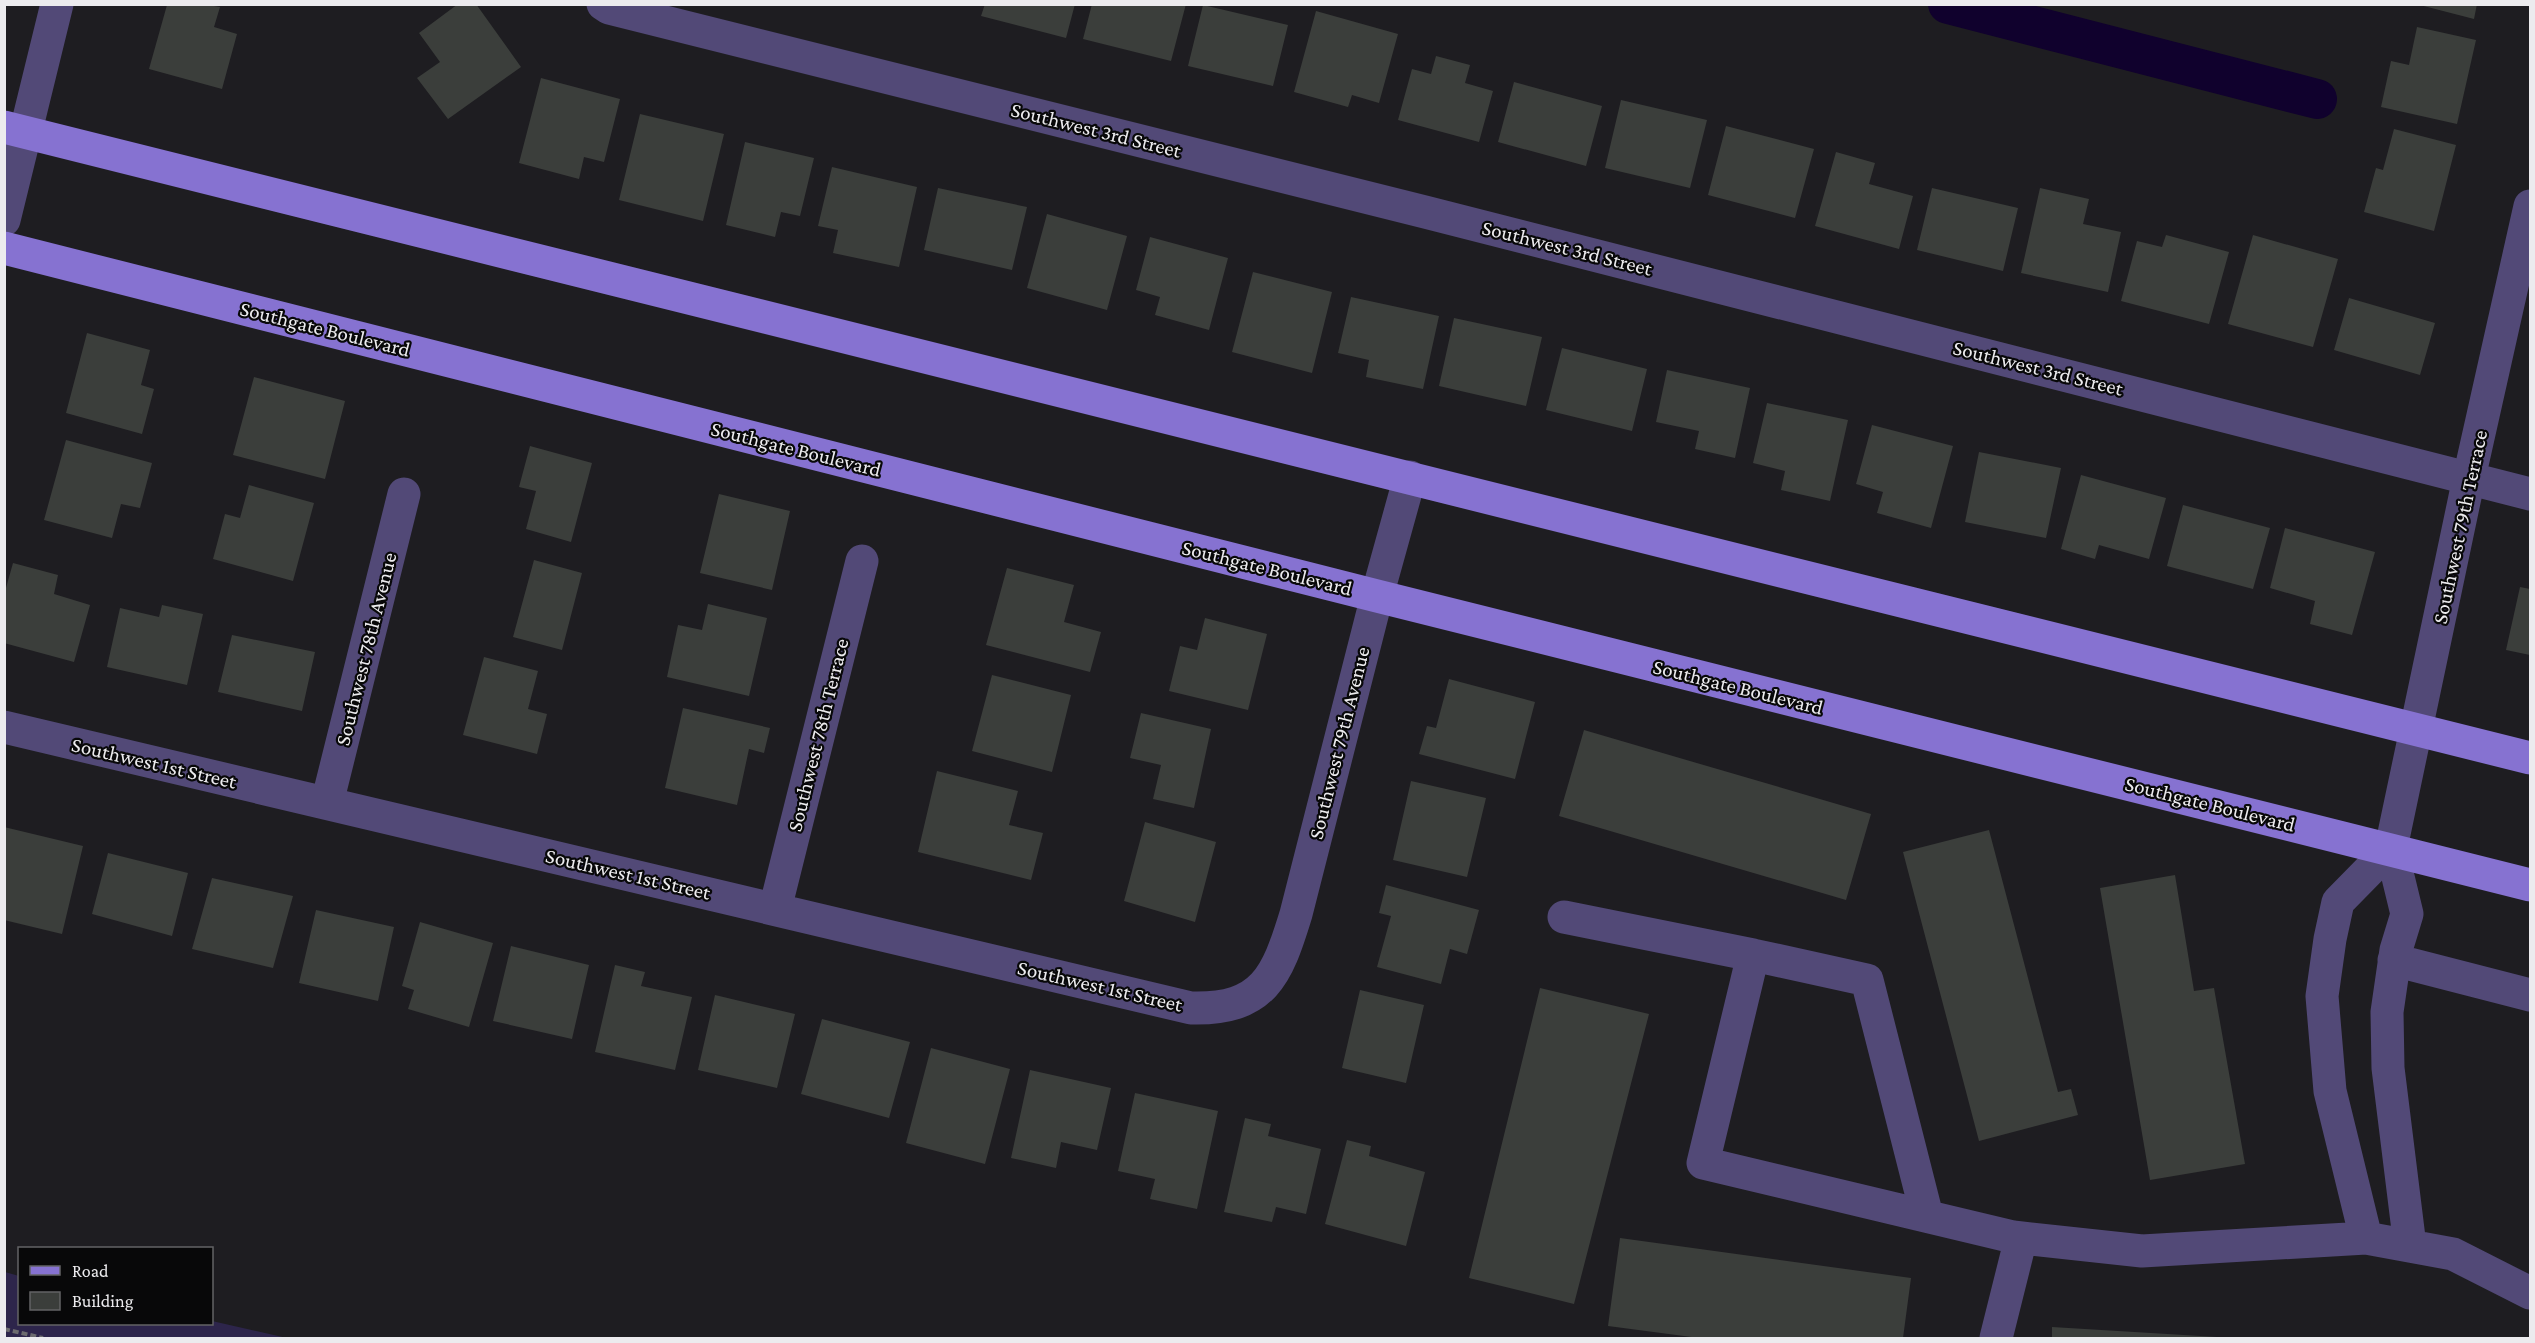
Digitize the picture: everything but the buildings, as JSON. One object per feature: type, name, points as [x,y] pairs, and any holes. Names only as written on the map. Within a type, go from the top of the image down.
[{"type":"main road","points":[[15,130],[2530,758]]},
{"type":"main road","name":"Southgate Boulevard","points":[[4,248],[1377,596],[2391,848],[2530,885]]},
{"type":"street","points":[[4,220],[15,130],[57,4]]},
{"type":"street","name":"Southwest 3rd Street","points":[[603,4],[609,8],[1425,212],[2530,494]]},
{"type":"street","name":"Southwest 79th Terrace","points":[[2391,848],[2418,729],[2469,478],[2530,206]]},
{"type":"street","name":"Southwest 79th Avenue","points":[[1250,998],[1271,977],[1287,943],[1410,477]]},
{"type":"street","name":"Southwest 78th Avenue","points":[[327,803],[404,494]]},
{"type":"street","name":"Southwest 78th Terrace","points":[[775,909],[862,561]]},
{"type":"street","name":"Southwest 1st Street","points":[[4,727],[1191,1008],[1215,1009],[1250,998]]},
{"type":"street","points":[[2391,848],[2407,914],[2394,960],[2386,1012],[2388,1068],[2410,1246]]},
{"type":"street","points":[[2366,1238],[2331,1091],[2322,996],[2338,902],[2391,848]]},
{"type":"street","points":[[1564,917],[1867,980],[1927,1216]]},
{"type":"street","points":[[1753,955],[1703,1163],[2021,1238],[2142,1251],[2366,1238],[2453,1254],[2530,1293]]},
{"type":"street","points":[[2394,960],[2530,995]]},
{"type":"street","points":[[1996,1338],[2021,1238]]},
{"type":"path","points":[[4,1329],[43,1338]]},
{"type":"shaded area","points":[[5,1272],[18,1276],[18,1325],[213,1325],[213,1321],[287,1338],[5,1338]]},
{"type":"waterway","points":[[1948,4],[2317,99]]}]
